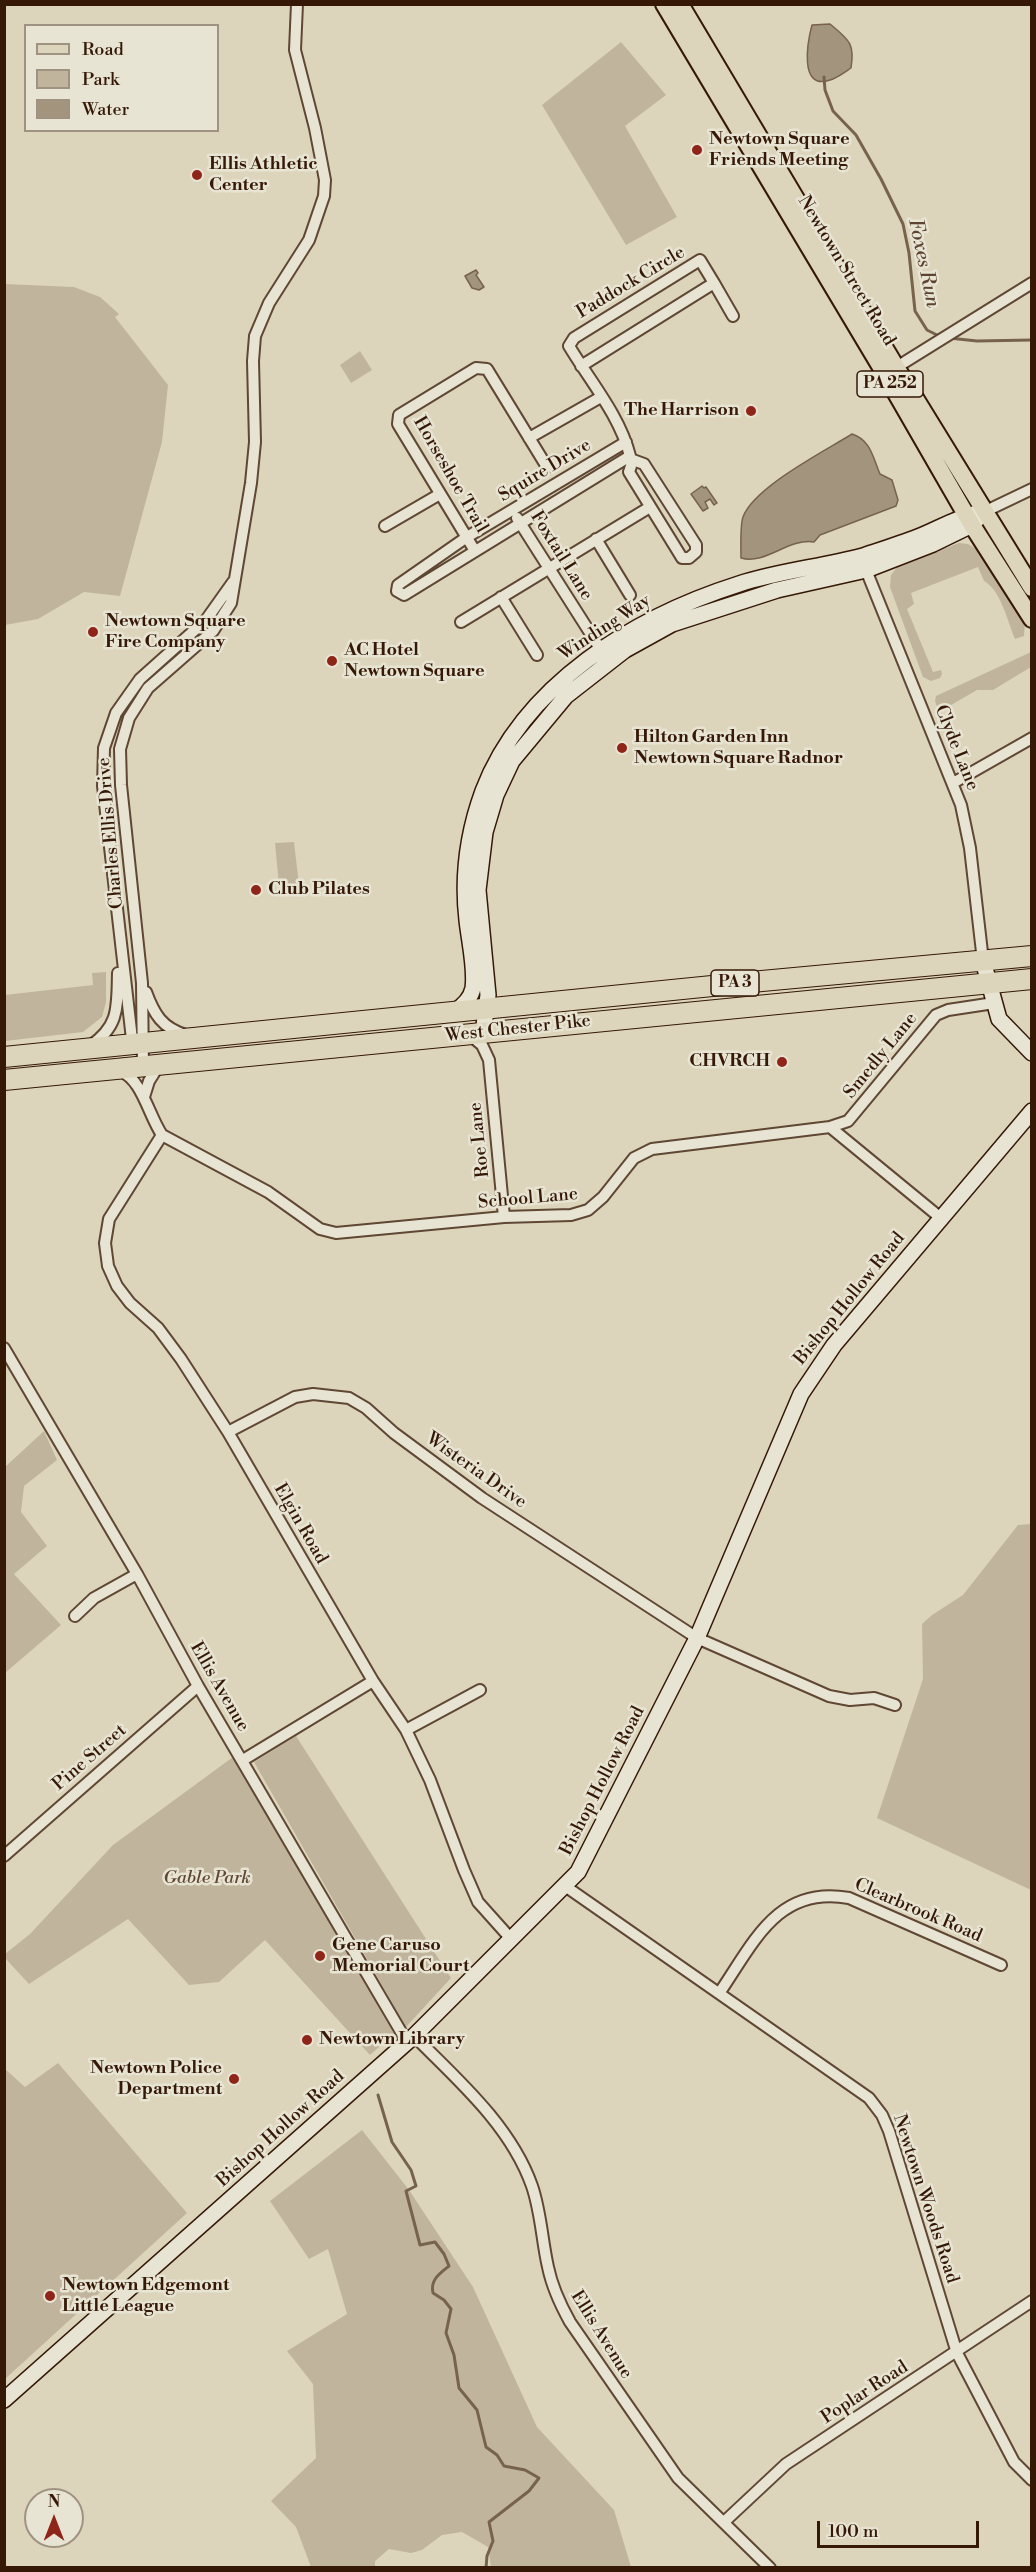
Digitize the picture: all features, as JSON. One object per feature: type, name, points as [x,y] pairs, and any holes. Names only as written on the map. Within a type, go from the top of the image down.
[{"type":"highway","name":"West Chester Pike","points":[[4,1057],[487,1008],[1032,957]]},
{"type":"highway","name":"West Chester Pike","points":[[4,1080],[1032,979]]},
{"type":"main road","name":"Newtown Street Road","points":[[664,4],[891,371],[986,511],[1032,588]]},
{"type":"main road","name":"Newtown Street Road","points":[[680,4],[891,371],[969,520],[1032,619]]},
{"type":"street","name":"Charles Ellis Drive","points":[[137,1044],[142,983],[121,785],[120,749],[129,718],[148,688],[213,631],[231,603],[254,453],[255,336],[269,303],[309,240],[324,196],[325,180],[315,128],[295,50],[297,4]]},
{"type":"street","name":"Paddock Circle","points":[[630,456],[626,442],[569,346],[574,338],[700,260],[714,284]]},
{"type":"street","points":[[891,371],[1032,283]]},
{"type":"street","points":[[581,366],[714,284],[733,316]]},
{"type":"street","name":"Horseshoe Trail","points":[[475,551],[398,424],[399,415],[476,368],[487,369],[547,467]]},
{"type":"street","points":[[529,438],[601,397]]},
{"type":"street","name":"Squire Drive","points":[[626,442],[467,537],[398,585],[392,594],[404,595],[630,456]]},
{"type":"street","points":[[633,460],[644,464],[696,545],[696,552],[689,558],[682,558],[650,507],[629,472],[633,460]]},
{"type":"street","name":"Winding Way","points":[[474,1033],[487,1008],[488,995],[478,890],[481,852],[489,814],[512,761],[566,696],[617,657],[672,624],[863,563],[919,537],[969,520],[1032,489]]},
{"type":"street","points":[[385,526],[440,494]]},
{"type":"street","points":[[461,622],[650,507]]},
{"type":"street","name":"Foxtail Lane","points":[[512,510],[601,651]]},
{"type":"street","points":[[596,539],[630,595]]},
{"type":"street","name":"Winding Way","points":[[454,1012],[464,1005],[473,987],[466,911],[466,870],[472,829],[483,790],[513,734],[552,687],[601,651],[669,610],[740,583],[863,563]]},
{"type":"street","name":"Clyde Lane","points":[[863,563],[961,804],[970,848],[983,961]]},
{"type":"street","name":"Charles Ellis Drive","points":[[151,1066],[137,1044],[120,937],[103,786],[105,747],[116,713],[140,679],[206,620],[236,577]]},
{"type":"street","points":[[501,597],[537,655]]},
{"type":"street","points":[[953,783],[1032,738]]},
{"type":"street","name":"Charles Ellis Drive","points":[[77,1050],[96,1042],[114,1021],[117,1010],[120,937]]},
{"type":"street","points":[[983,961],[999,1020],[1032,1053]]},
{"type":"street","name":"Charles Ellis Drive","points":[[142,983],[156,1015],[166,1026],[189,1036],[210,1036]]},
{"type":"street","name":"Smedly Lane","points":[[830,1127],[848,1121],[936,1015],[948,1010],[994,1003]]},
{"type":"street","points":[[489,1060],[494,1045],[507,1030]]},
{"type":"street","points":[[474,1033],[489,1060]]},
{"type":"street","name":"Roe Lane","points":[[489,1060],[504,1217]]},
{"type":"street","points":[[144,1097],[153,1073],[151,1066]]},
{"type":"street","points":[[116,1070],[130,1075],[144,1097],[148,1112],[162,1135]]},
{"type":"street","name":"Bishop Hollow Road","points":[[4,2400],[410,2039],[578,1872],[697,1638],[793,1411],[812,1375],[834,1345],[1032,1111]]},
{"type":"street","points":[[830,1127],[942,1219]]},
{"type":"street","name":"School Lane","points":[[162,1135],[268,1192],[320,1229],[336,1233],[504,1217],[571,1215],[588,1210],[603,1197],[634,1158],[652,1149],[830,1127]]},
{"type":"street","name":"Elgin Road","points":[[162,1135],[110,1219],[105,1243],[108,1266],[117,1286],[130,1303],[158,1328],[181,1359],[228,1432],[373,1681],[406,1730],[430,1780],[478,1902],[512,1940]]},
{"type":"street","name":"Ellis Avenue","points":[[4,1348],[137,1574],[198,1686],[410,2039],[465,2087],[512,2145],[533,2189],[548,2269],[556,2296],[570,2322],[678,2478],[770,2568]]},
{"type":"street","name":"Wisteria Drive","points":[[228,1432],[295,1397],[313,1394],[349,1398],[366,1408],[394,1433],[482,1498],[697,1638],[829,1696],[850,1700],[874,1698],[895,1704]]},
{"type":"street","points":[[75,1616],[94,1598],[137,1574]]},
{"type":"street","points":[[243,1760],[373,1681]]},
{"type":"street","name":"Pine Street","points":[[4,1856],[198,1686]]},
{"type":"street","points":[[406,1730],[480,1690]]},
{"type":"street","name":"Newtown Woods Road","points":[[565,1886],[869,2098],[882,2115],[889,2131],[957,2353],[1014,2462],[1032,2480]]},
{"type":"street","name":"Clearbrook Road","points":[[720,1992],[764,1928],[778,1913],[794,1903],[830,1894],[849,1898],[1001,1965]]},
{"type":"street","name":"Poplar Road","points":[[724,2522],[786,2464],[957,2353],[1032,2301]]},
{"type":"green space","points":[[621,42],[666,95],[625,126],[677,217],[626,245],[542,105]]},
{"type":"green space","points":[[5,284],[74,287],[100,297],[119,314],[115,317],[168,385],[162,442],[120,596],[84,592],[38,619],[5,625]]},
{"type":"green space","points":[[360,351],[372,370],[351,383],[340,365]]},
{"type":"green space","points":[[959,543],[968,544],[980,551],[1025,621],[1024,636],[1015,639],[999,599],[990,585],[984,581],[978,567],[911,593],[914,604],[907,609],[933,672],[941,670],[942,674],[940,678],[931,681],[923,677],[890,587],[891,575],[898,566]]},
{"type":"green space","points":[[1031,652],[1031,667],[993,690],[977,690],[939,712],[935,701],[936,696]]},
{"type":"green space","points":[[294,842],[300,894],[280,896],[275,843]]},
{"type":"green space","points":[[106,972],[106,1002],[102,1017],[83,1032],[5,1041],[5,995],[93,985],[92,973]]},
{"type":"green space","points":[[44,1431],[57,1460],[24,1486],[21,1512],[47,1546],[14,1574],[61,1625],[5,1673],[5,1467]]},
{"type":"green space","points":[[1032,1524],[1031,1890],[877,1818],[923,1679],[922,1624],[963,1595],[1018,1525]]},
{"type":"green space","points":[[296,1736],[451,1978],[406,2027],[254,1762]]},
{"type":"green space","name":"Gable Park","points":[[233,1757],[394,2034],[370,2055],[265,1940],[219,1982],[189,1985],[128,1919],[29,1984],[5,1958],[5,1954],[30,1934],[113,1845]]},
{"type":"green space","name":"Newtown Edgemont Little League","points":[[58,2063],[187,2213],[5,2379],[5,2069],[25,2087]]},
{"type":"green space","points":[[362,2130],[409,2190],[473,2287],[537,2427],[614,2510],[631,2567],[491,2567],[488,2547],[462,2532],[442,2535],[422,2550],[411,2553],[389,2549],[375,2561],[375,2567],[311,2567],[296,2527],[271,2501],[316,2458],[313,2384],[287,2351],[347,2314],[328,2249],[309,2259],[270,2201]]},
{"type":"water","points":[[830,24],[842,34],[851,47],[851,68],[833,79],[820,81],[813,78],[809,71],[809,41],[812,25]]},
{"type":"water","points":[[476,270],[478,273],[476,275],[484,287],[479,290],[472,288],[465,276]]},
{"type":"water","points":[[852,434],[867,445],[880,474],[892,480],[898,500],[896,506],[820,535],[814,542],[795,544],[759,558],[741,558],[742,521],[750,506],[775,482]]},
{"type":"water","points":[[702,486],[706,487],[717,503],[714,505],[710,499],[705,502],[708,508],[703,511],[691,494]]},
{"type":"waterway","name":"Foxes Run","points":[[824,77],[825,90],[833,111],[856,135],[903,224],[909,253],[915,311],[927,330],[939,336]]},
{"type":"waterway","name":"Foxes Run","points":[[949,338],[977,341],[1032,340]]},
{"type":"waterway","points":[[378,2095],[392,2142],[411,2170],[416,2186],[406,2191],[420,2245],[435,2242],[449,2266],[436,2278],[432,2288],[433,2293],[444,2300],[451,2309],[446,2333],[454,2355],[459,2388],[477,2410],[486,2447],[497,2455],[504,2466],[525,2470],[539,2478],[529,2491],[489,2522],[493,2541],[487,2556],[486,2568]]},
{"type":"place","name":"Newtown Square Friends Meeting","points":[[697,150]]},
{"type":"place","name":"Ellis Athletic Center","points":[[197,175]]},
{"type":"place","name":"The Harrison","points":[[751,411]]},
{"type":"place","name":"Newtown Square Fire Company","points":[[93,632]]},
{"type":"place","name":"AC Hotel Newtown Square","points":[[332,661]]},
{"type":"place","name":"Hilton Garden Inn Newtown Square Radnor","points":[[622,748]]},
{"type":"place","name":"Club Pilates","points":[[256,890]]},
{"type":"place","name":"CHVRCH","points":[[782,1062]]},
{"type":"place","name":"Gene Caruso Memorial Court","points":[[320,1956]]},
{"type":"place","name":"Newtown Library","points":[[307,2040]]},
{"type":"place","name":"Newtown Police Department","points":[[234,2079]]},
{"type":"place","name":"Newtown Edgemont Little League","points":[[50,2296]]}]
